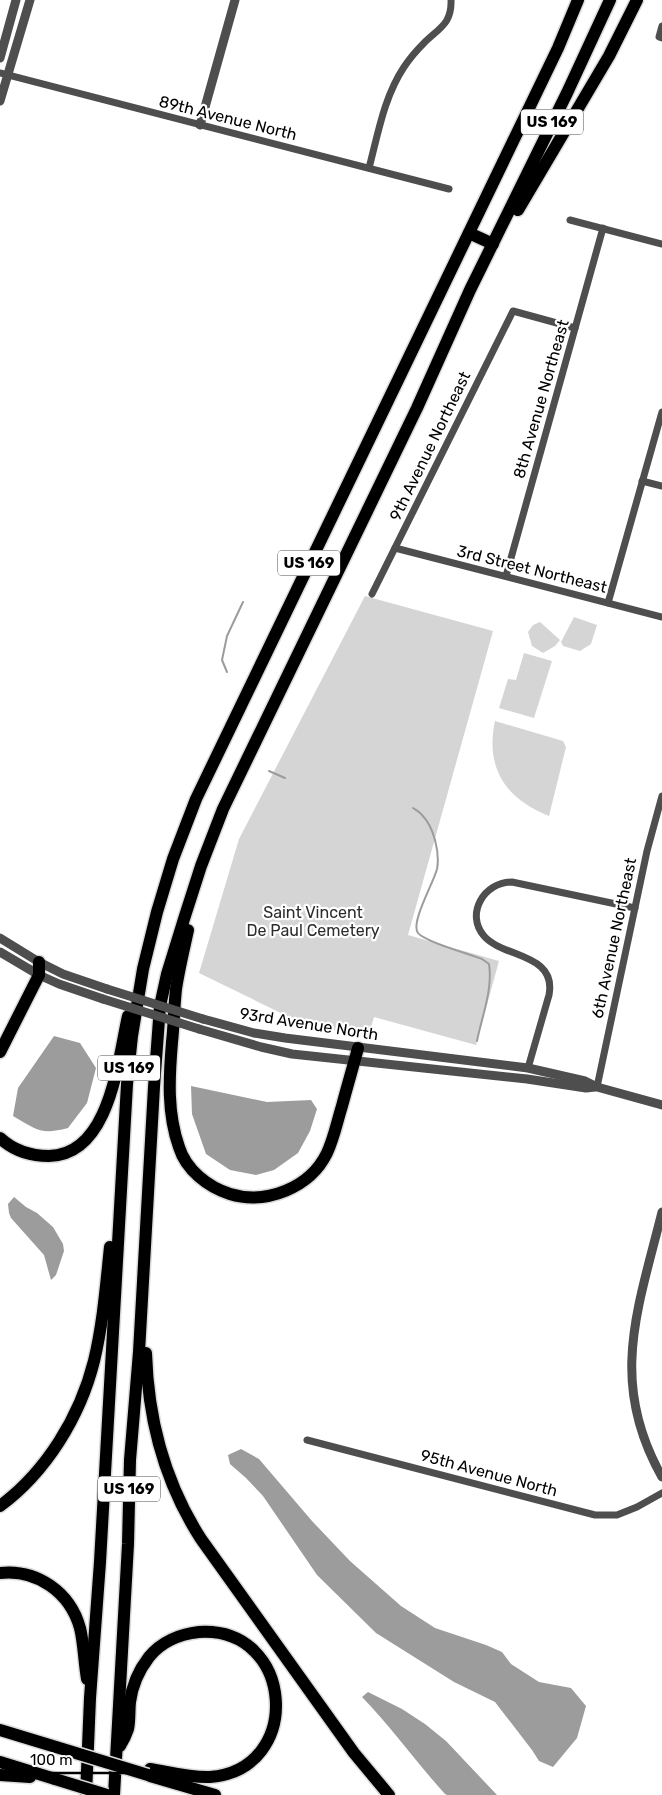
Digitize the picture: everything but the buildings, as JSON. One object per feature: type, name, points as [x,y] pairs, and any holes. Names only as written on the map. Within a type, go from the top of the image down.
[{"type":"highway","name":"US 169","points":[[86,1795],[90,1698],[100,1562],[127,1084],[132,1036],[143,969],[157,912],[173,859],[196,799],[558,48],[578,0]]},
{"type":"highway","name":"US 169","points":[[114,1795],[130,1460],[139,1352],[160,1006],[167,974],[201,866],[223,809],[417,408],[470,290],[567,93],[610,0]]},
{"type":"highway","points":[[470,290],[609,56],[636,0]]},
{"type":"highway","points":[[468,234],[493,244]]},
{"type":"highway","points":[[201,866],[176,988],[169,1092],[173,1125],[179,1148],[188,1164],[210,1186],[239,1196],[262,1198],[283,1192],[302,1182],[326,1155],[333,1139],[358,1048]]},
{"type":"highway","points":[[0,1052],[39,969]]},
{"type":"highway","points":[[0,1138],[21,1151],[39,1156],[57,1156],[72,1150],[86,1140],[99,1123],[106,1106],[129,1010],[143,969]]},
{"type":"highway","points":[[0,1506],[22,1488],[50,1454],[74,1414],[88,1382],[100,1329],[122,1168]]},
{"type":"highway","points":[[146,1223],[146,1350],[148,1385],[157,1435],[174,1491],[190,1523],[206,1547],[354,1753],[389,1795]]},
{"type":"highway","points":[[0,1573],[22,1573],[42,1580],[52,1586],[66,1601],[76,1617],[80,1628],[90,1698]]},
{"type":"highway","points":[[116,1756],[128,1729],[131,1699],[138,1675],[150,1656],[162,1645],[183,1635],[211,1632],[237,1640],[259,1656],[271,1674],[277,1703],[273,1728],[261,1751],[245,1766],[223,1775],[195,1777],[149,1772]]},
{"type":"highway","points":[[0,1724],[18,1735]]},
{"type":"highway","points":[[0,1730],[105,1762],[149,1772],[215,1795]]},
{"type":"highway","points":[[0,1762],[107,1795]]},
{"type":"highway","points":[[0,1775],[55,1778]]},
{"type":"street","points":[[0,58],[16,0]]},
{"type":"street","points":[[0,101],[4,74],[30,0]]},
{"type":"street","points":[[200,125],[235,0]]},
{"type":"street","points":[[370,168],[387,102],[398,78],[424,42],[447,22],[450,14],[451,0]]},
{"type":"street","points":[[661,37],[662,26]]},
{"type":"street","name":"89th Avenue North","points":[[4,74],[449,189]]},
{"type":"street","points":[[570,220],[662,244]]},
{"type":"street","name":"8th Avenue Northeast","points":[[506,576],[603,228]]},
{"type":"street","name":"9th Avenue Northeast","points":[[372,594],[513,311],[575,328]]},
{"type":"street","points":[[608,603],[662,412]]},
{"type":"street","points":[[642,481],[662,486]]},
{"type":"street","name":"3rd Street Northeast","points":[[395,548],[662,617]]},
{"type":"street","name":"6th Avenue Northeast","points":[[597,1087],[647,851],[662,796]]},
{"type":"street","points":[[528,1068],[549,995],[549,979],[539,965],[492,943],[481,932],[476,917],[480,900],[484,894],[497,884],[512,882],[635,908]]},
{"type":"street","name":"93rd Avenue North","points":[[0,938],[39,969],[67,987],[261,1047],[292,1054],[527,1079],[586,1088],[597,1087]]},
{"type":"street","name":"93rd Avenue North","points":[[0,952],[39,969],[68,976],[202,1019],[254,1033],[358,1048],[528,1068],[585,1081],[597,1087],[662,1105]]},
{"type":"street","points":[[662,1212],[632,1338],[631,1387],[636,1415],[654,1464],[662,1477]]},
{"type":"street","name":"95th Avenue North","points":[[307,1440],[595,1515],[617,1515],[637,1507],[662,1493]]},
{"type":"green space","name":"Saint Vincent De Paul Cemetery","points":[[365,596],[493,631],[408,935],[499,961],[476,1045],[374,1017],[369,1035],[333,1030],[289,1017],[199,973],[239,839]]},
{"type":"green space","points":[[574,617],[597,625],[591,644],[580,651],[563,646],[561,642]]},
{"type":"green space","points":[[540,622],[560,640],[555,646],[543,653],[532,646],[528,632],[533,625]]},
{"type":"green space","points":[[524,653],[552,661],[534,718],[499,708],[508,679],[516,680]]},
{"type":"green space","points":[[495,721],[563,741],[566,747],[549,816],[521,800],[510,791],[502,779],[496,767],[493,753]]},
{"type":"shaded area","points":[[54,1036],[80,1043],[96,1068],[87,1103],[68,1128],[45,1131],[34,1128],[13,1116],[18,1088]]},
{"type":"shaded area","points":[[191,1086],[267,1102],[311,1100],[317,1109],[310,1131],[298,1153],[274,1170],[256,1175],[230,1170],[206,1154],[192,1114]]},
{"type":"shaded area","points":[[14,1197],[53,1227],[63,1244],[64,1251],[56,1275],[51,1280],[44,1255],[11,1218],[8,1204]]},
{"type":"shaded area","points":[[241,1449],[259,1459],[312,1521],[350,1561],[401,1606],[435,1628],[502,1652],[511,1664],[539,1682],[571,1688],[586,1706],[577,1738],[553,1767],[539,1761],[495,1702],[454,1682],[376,1633],[317,1575],[263,1496],[230,1464],[228,1455]]},
{"type":"shaded area","points":[[368,1692],[402,1709],[425,1724],[446,1741],[497,1795],[445,1794],[362,1697]]},
{"type":"waterway","points":[[227,672],[222,660],[227,636],[243,602]]},
{"type":"waterway","points":[[269,771],[285,778]]},
{"type":"waterway","points":[[413,808],[421,814],[430,826],[438,856],[437,869],[417,921],[416,928],[418,933],[429,940],[482,959],[489,964],[490,983],[477,1041]]}]
